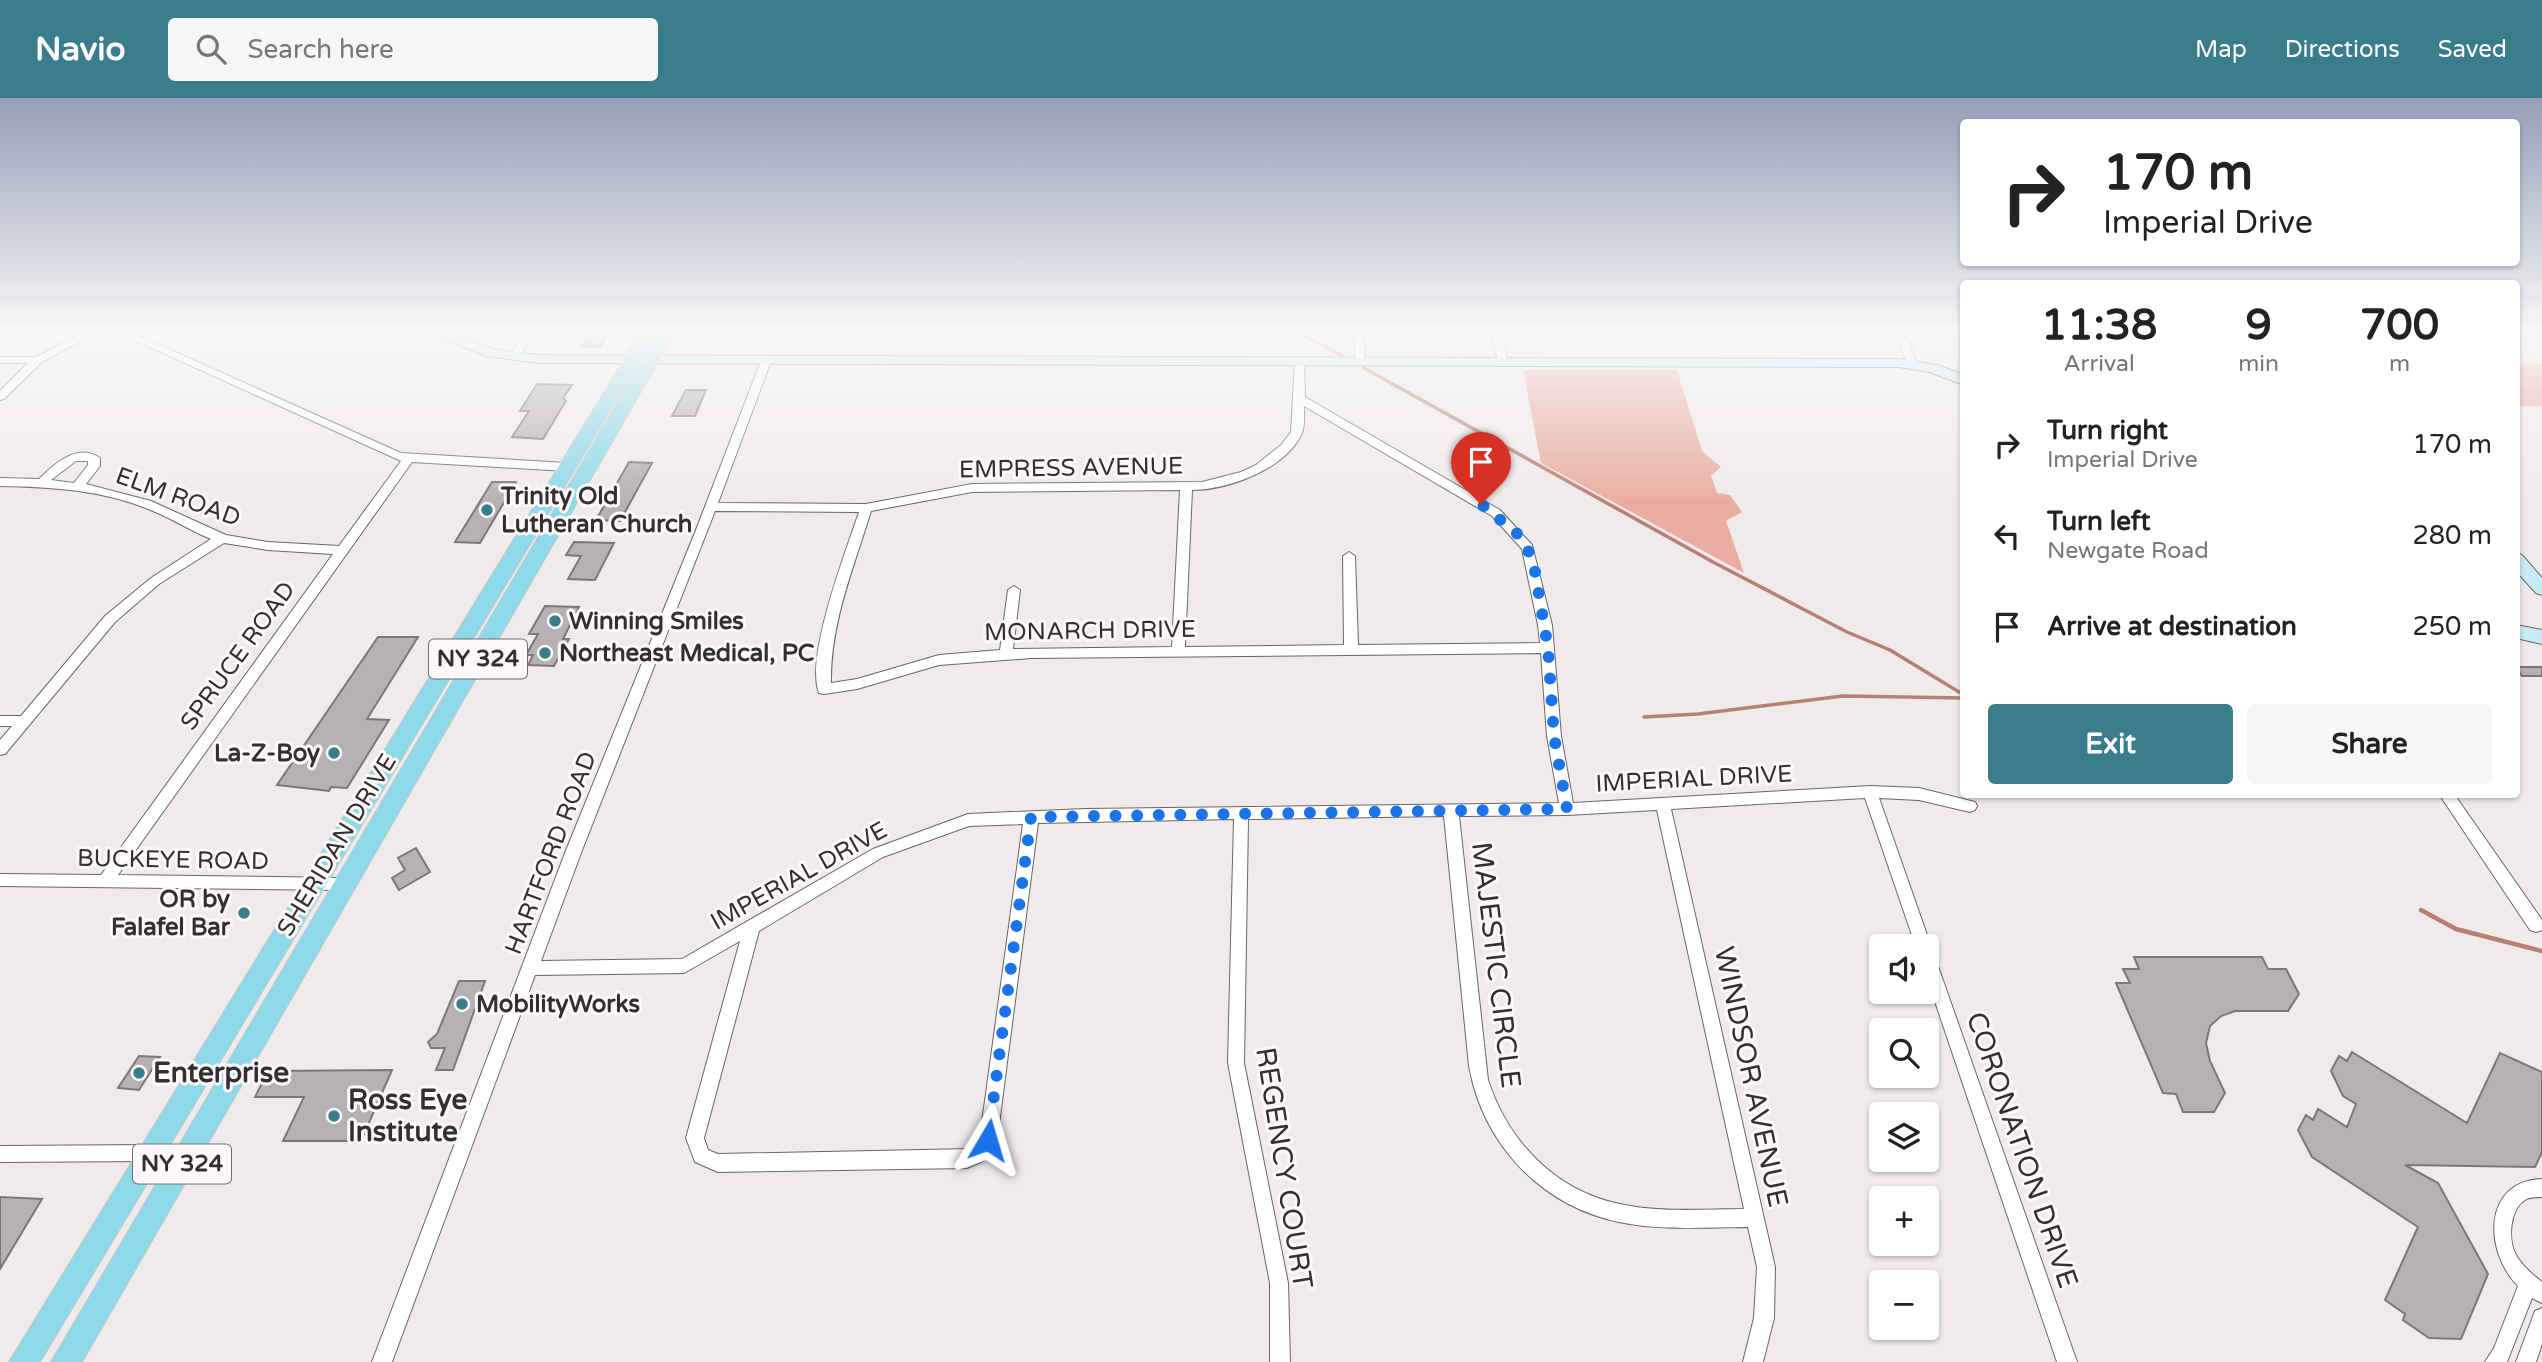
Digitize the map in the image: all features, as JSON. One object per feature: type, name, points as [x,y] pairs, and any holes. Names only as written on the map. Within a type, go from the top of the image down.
[{"type":"main road","name":"SHERIDAN DRIVE","points":[[24,1362],[566,467],[621,388]]},
{"type":"main road","name":"SHERIDAN DRIVE","points":[[66,1362],[344,884],[526,578],[604,437],[627,388]]},
{"type":"street","points":[[246,388],[399,457],[566,467]]},
{"type":"street","name":"HARTFORD ROAD","points":[[382,1362],[578,840],[756,388]]},
{"type":"street","name":"EMPRESS AVENUE","points":[[711,507],[866,508],[971,488],[1186,487],[1228,481],[1260,468],[1285,448],[1297,432],[1299,388]]},
{"type":"street","points":[[1299,398],[1481,504],[1508,523],[1521,537],[1533,560],[1548,648],[1554,736],[1567,809]]},
{"type":"street","points":[[43,482],[64,461],[82,456],[94,458],[94,466],[78,486]]},
{"type":"street","name":"SPRUCE ROAD","points":[[105,881],[409,458]]},
{"type":"street","name":"ELM ROAD","points":[[0,482],[43,482],[78,486],[148,504],[222,538],[271,547],[342,550]]},
{"type":"street","points":[[1178,651],[1186,487]]},
{"type":"street","name":"MONARCH DRIVE","points":[[866,508],[822,665],[824,689],[857,684],[939,660],[1006,654],[1548,648]]},
{"type":"street","points":[[0,750],[110,619],[155,581],[222,538]]},
{"type":"street","points":[[1349,556],[1351,650]]},
{"type":"street","points":[[2520,564],[2542,589]]},
{"type":"street","points":[[1006,654],[1014,590]]},
{"type":"street","points":[[2520,632],[2542,637]]},
{"type":"street","points":[[0,720],[24,721]]},
{"type":"street","points":[[1870,792],[1919,934]]},
{"type":"street","name":"IMPERIAL DRIVE","points":[[531,968],[684,966],[878,853],[968,820],[1567,809],[1870,792],[1919,794],[1970,806]]},
{"type":"street","points":[[2449,798],[2536,925]]},
{"type":"street","name":"WINDSOR AVENUE","points":[[1663,804],[1766,1267],[1765,1318],[1753,1362]]},
{"type":"street","name":"MAJESTIC CIRCLE","points":[[1451,811],[1479,1078],[1495,1121],[1510,1144],[1529,1166],[1566,1193],[1615,1213],[1644,1217],[1755,1218]]},
{"type":"street","name":"REGENCY COURT","points":[[1241,814],[1237,1063],[1279,1283],[1280,1362]]},
{"type":"street","points":[[752,926],[695,1138],[701,1156],[718,1163],[967,1159],[977,1155],[988,1140],[1031,817]]},
{"type":"street","name":"BUCKEYE ROAD","points":[[0,880],[344,884]]},
{"type":"street","name":"CORONATION DRIVE","points":[[1939,990],[2067,1362]]},
{"type":"street","points":[[0,1154],[151,1153]]},
{"type":"street","points":[[2495,1362],[2535,1289],[2505,1252],[2500,1226],[2512,1198],[2521,1190],[2542,1188]]},
{"type":"street","points":[[2526,1362],[2542,1318]]},
{"type":"shaded area","points":[[1526,388],[1683,388],[1702,451],[1721,467],[1711,476],[1717,493],[1730,495],[1742,512],[1726,521],[1744,573],[1541,463]]},
{"type":"shaded area","points":[[2520,388],[2542,388],[2542,406],[2520,406]]},
{"type":"building","points":[[534,388],[570,388],[563,398],[566,401],[543,439],[512,437],[529,411],[520,411]]},
{"type":"building","points":[[686,390],[706,390],[695,416],[672,416]]},
{"type":"building","points":[[629,462],[652,463],[620,521],[596,520]]},
{"type":"building","name":"Trinity Old Lutheran Church","points":[[492,482],[516,482],[480,543],[455,542]]},
{"type":"building","points":[[574,542],[614,543],[595,580],[568,579],[581,556],[566,555]]},
{"type":"building","points":[[545,606],[579,607],[563,639],[569,639],[554,666],[528,665],[533,655],[526,655],[538,634],[529,634]]},
{"type":"building","points":[[378,637],[418,637],[367,719],[389,720],[347,788],[331,787],[329,791],[277,785]]},
{"type":"building","points":[[2520,667],[2542,667],[2542,676],[2522,676]]},
{"type":"building","points":[[416,848],[430,872],[399,890],[392,878],[405,870],[398,858]]},
{"type":"building","points":[[2134,957],[2262,957],[2268,969],[2286,969],[2299,994],[2288,1011],[2235,1011],[2221,1016],[2210,1026],[2206,1043],[2210,1061],[2225,1093],[2214,1112],[2183,1112],[2176,1094],[2163,1093],[2116,983],[2130,983],[2123,969],[2139,969]]},
{"type":"building","name":"MobilityWorks","points":[[459,981],[485,981],[453,1070],[436,1070],[445,1048],[431,1048],[428,1042],[437,1034]]},
{"type":"building","points":[[2352,1052],[2467,1123],[2500,1053],[2542,1072],[2542,1152],[2535,1167],[2405,1165],[2438,1183],[2488,1274],[2461,1339],[2429,1338],[2403,1320],[2405,1314],[2385,1300],[2418,1227],[2312,1157],[2298,1130],[2306,1115],[2313,1120],[2318,1109],[2347,1127],[2356,1104],[2343,1096],[2331,1071],[2339,1056],[2347,1061]]},
{"type":"building","name":"Enterprise","points":[[139,1056],[160,1057],[139,1090],[118,1088]]},
{"type":"building","name":"Ross Eye Institute","points":[[392,1070],[361,1141],[283,1141],[304,1097],[255,1097],[268,1071]]},
{"type":"building","points":[[0,1197],[42,1199],[0,1269]]},
{"type":"waterway","points":[[1400,388],[1713,562],[1847,632],[1890,650],[1960,693]]},
{"type":"waterway","points":[[1644,717],[1698,714],[1843,696],[1960,698]]},
{"type":"waterway","points":[[2421,910],[2456,929],[2542,951]]},
{"type":"place","name":"Trinity Old Lutheran Church","points":[[487,510]]},
{"type":"place","name":"Winning Smiles","points":[[555,621]]},
{"type":"place","name":"Northeast Medical, PC","points":[[545,653]]},
{"type":"place","name":"La-Z-Boy","points":[[334,753]]},
{"type":"place","name":"OR by Falafel Bar","points":[[244,913]]},
{"type":"place","name":"MobilityWorks","points":[[462,1004]]},
{"type":"place","name":"Enterprise","points":[[139,1073]]},
{"type":"place","name":"Ross Eye Institute","points":[[334,1116]]},
{"type":"route","points":[[988,1140],[1031,817],[1567,809],[1554,736],[1548,648],[1533,560],[1521,537],[1496,513],[1481,504]]}]
